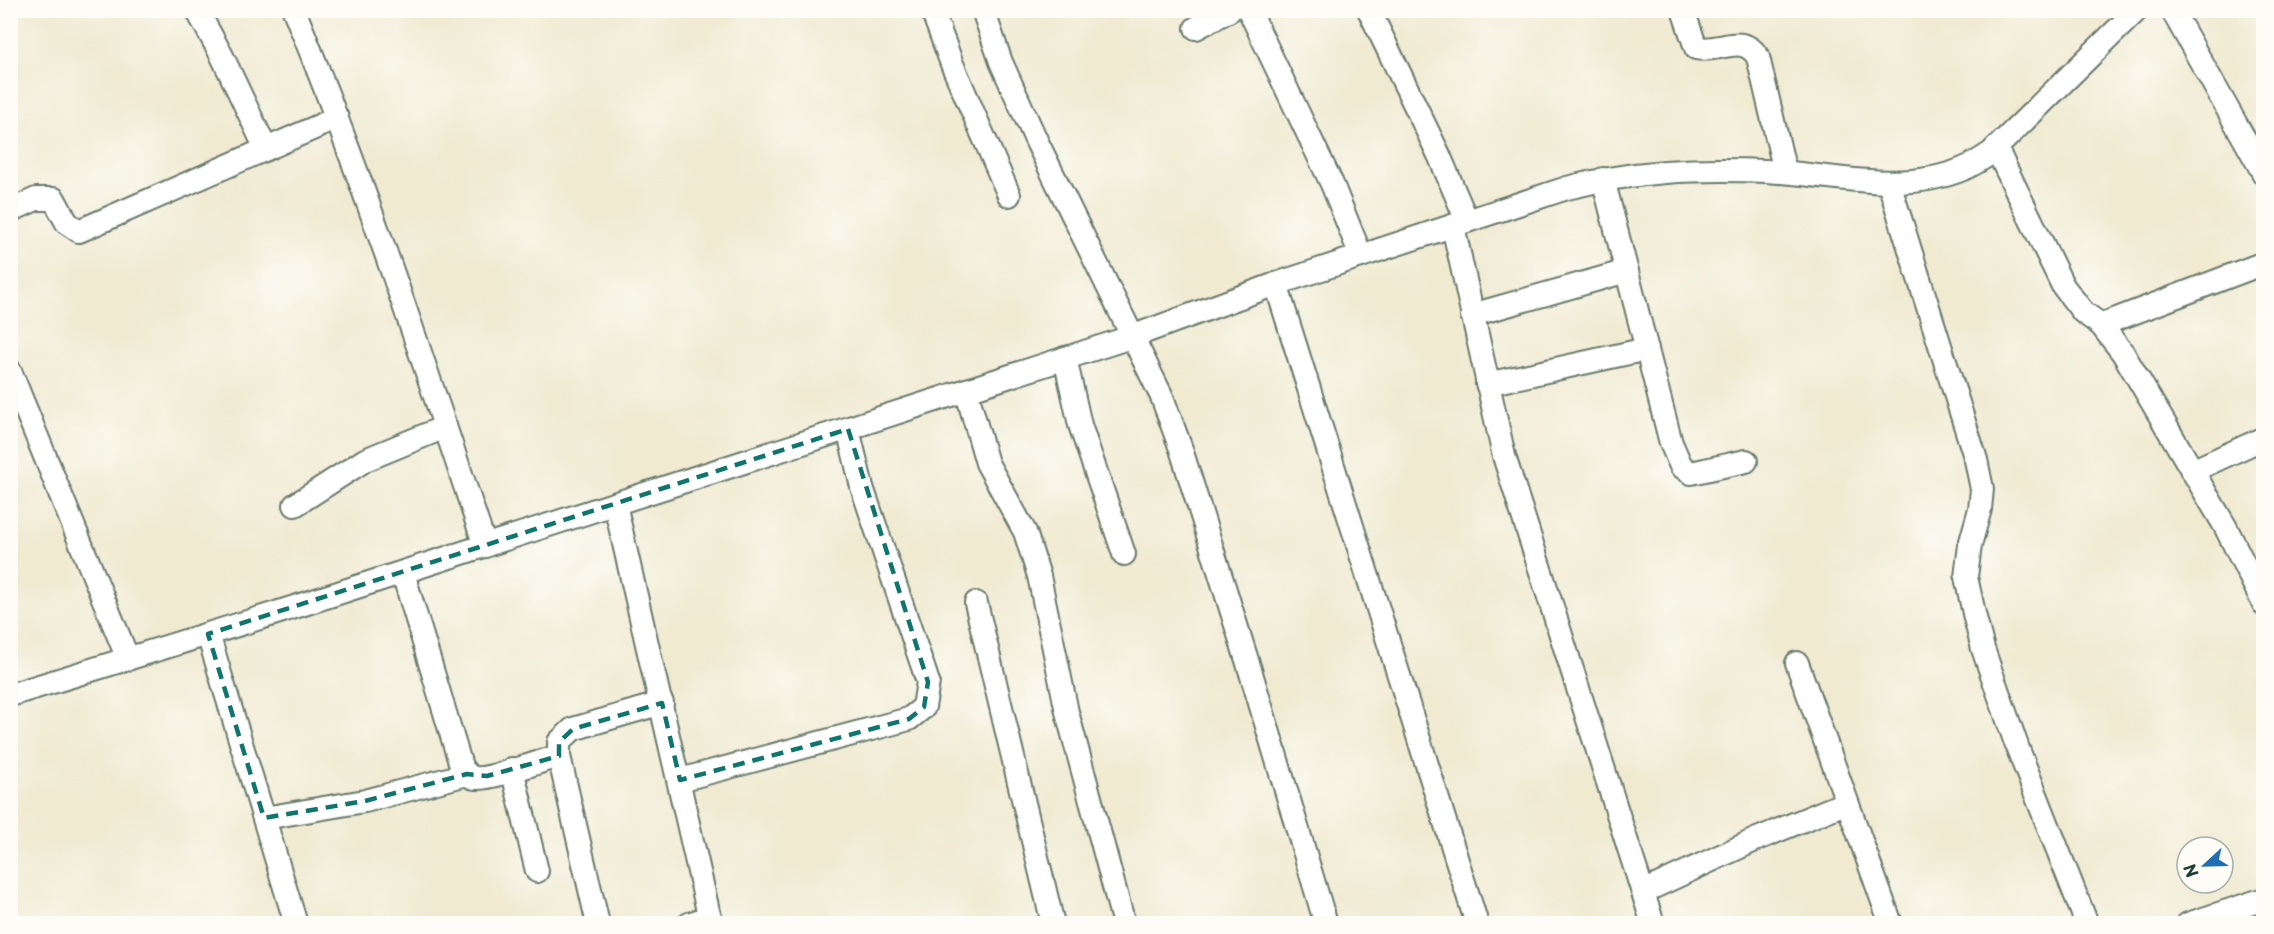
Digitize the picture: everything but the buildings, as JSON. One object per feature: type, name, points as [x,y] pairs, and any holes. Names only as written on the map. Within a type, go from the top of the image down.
[{"type":"street","points":[[196,10],[222,56],[266,149]]},
{"type":"street","points":[[294,10],[336,118],[485,546]]},
{"type":"street","points":[[932,10],[952,64],[1009,195]]},
{"type":"street","points":[[983,10],[1001,62],[1037,142],[1162,397],[1181,449],[1326,924]]},
{"type":"street","points":[[1196,28],[1230,10]]},
{"type":"street","points":[[1249,10],[1332,184],[1360,256]]},
{"type":"street","points":[[1369,10],[1439,155],[1460,224],[1472,315],[1504,456],[1653,924]]},
{"type":"street","points":[[1683,10],[1696,48],[1709,51],[1743,43],[1754,52],[1785,172]]},
{"type":"street","points":[[10,695],[403,573],[848,429],[1131,337],[1360,256],[1603,179],[1652,171],[1705,169],[1785,172],[1889,183],[1939,176],[1964,169],[1996,148],[2137,10]]},
{"type":"street","points":[[2172,10],[2264,174]]},
{"type":"street","points":[[10,211],[36,199],[54,199],[67,223],[80,231],[336,118]]},
{"type":"street","points":[[1996,148],[2063,286],[2083,312],[2101,325],[2123,353],[2225,526],[2264,604]]},
{"type":"street","points":[[1603,179],[1671,443],[1681,466],[1691,473],[1746,461]]},
{"type":"street","points":[[1889,183],[1980,480],[1980,509],[1970,544],[1966,577],[1983,649],[2018,749],[2087,924]]},
{"type":"street","points":[[2101,325],[2264,263]]},
{"type":"street","points":[[1472,315],[1627,271]]},
{"type":"street","points":[[1276,284],[1477,924]]},
{"type":"street","points":[[1487,384],[1647,349]]},
{"type":"street","points":[[1065,358],[1080,426],[1124,554]]},
{"type":"street","points":[[10,371],[128,659]]},
{"type":"street","points":[[966,390],[987,463],[1025,531],[1039,576],[1067,712],[1124,924]]},
{"type":"street","points":[[295,505],[365,460],[445,427]]},
{"type":"street","points":[[680,780],[909,719],[924,707],[928,682],[862,487],[848,429]]},
{"type":"street","points":[[2192,471],[2264,438]]},
{"type":"street","points":[[615,504],[680,780],[703,921]]},
{"type":"street","points":[[403,573],[460,766],[467,774],[475,778],[559,756]]},
{"type":"street","points":[[976,603],[1053,924]]},
{"type":"street","points":[[208,634],[296,924]]},
{"type":"street","points":[[1797,663],[1845,803],[1891,924]]},
{"type":"street","points":[[598,924],[559,756],[559,742],[573,729],[662,703]]},
{"type":"street","points":[[512,769],[537,871]]},
{"type":"street","points":[[264,818],[365,801],[467,774]]},
{"type":"street","points":[[1643,892],[1755,840],[1845,803]]},
{"type":"street","points":[[2188,924],[2264,899]]},
{"type":"highlighted area","points":[[848,429],[928,682],[924,707],[909,719],[680,780],[662,703],[573,729],[559,742],[559,756],[487,776],[467,774],[365,801],[264,818],[208,634]]}]
